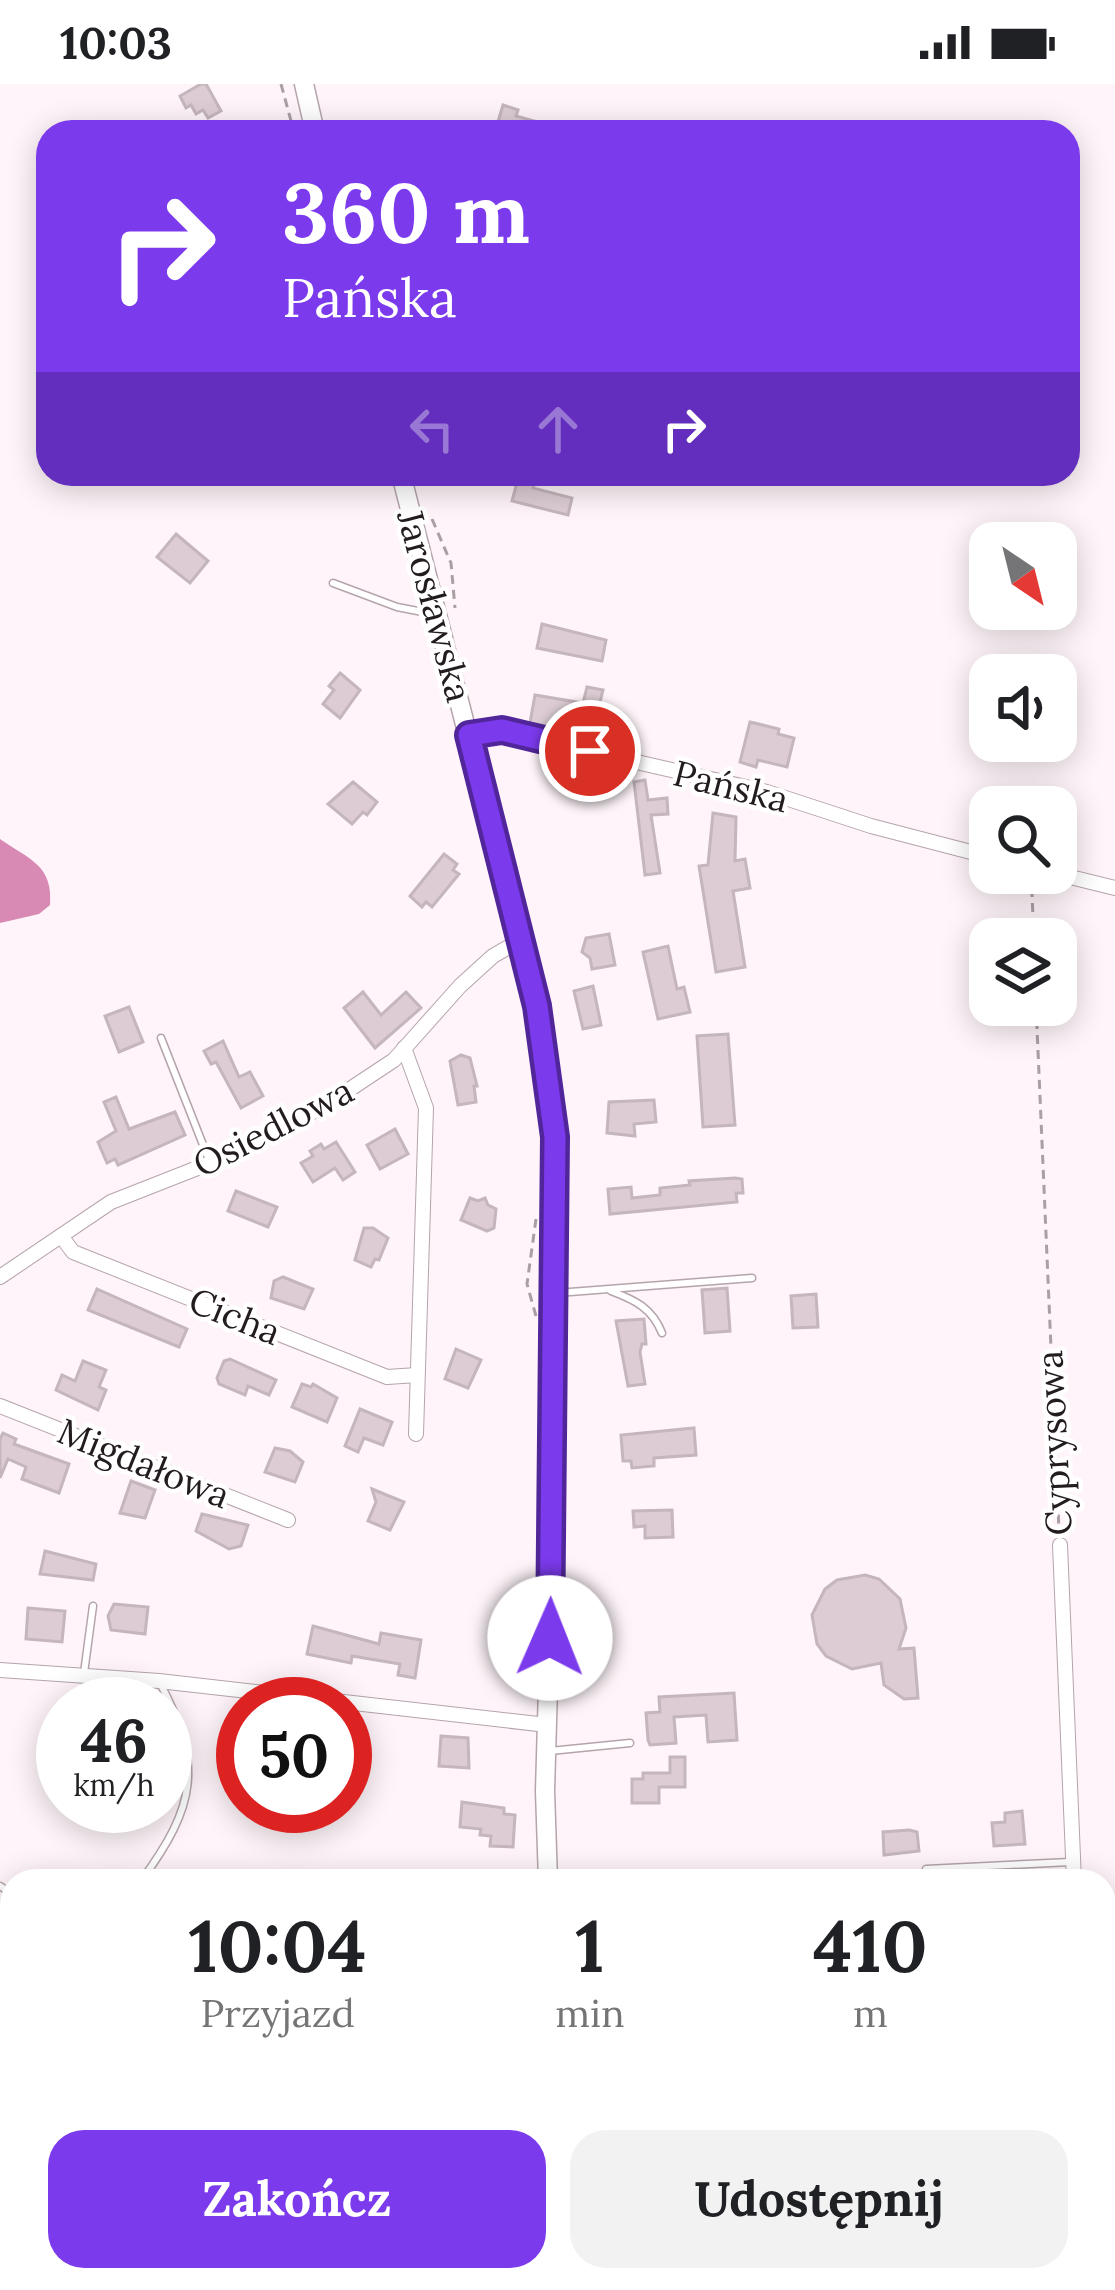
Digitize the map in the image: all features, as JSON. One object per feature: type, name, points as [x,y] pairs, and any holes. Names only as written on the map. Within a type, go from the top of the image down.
[{"type":"main road","points":[[304,84],[312,120]]},
{"type":"main road","name":"Jarosławska","points":[[404,486],[537,1006],[555,1137],[548,1869]]},
{"type":"street","name":"Pańska","points":[[469,735],[502,730],[767,792],[969,851]]},
{"type":"street","points":[[1077,878],[1115,887]]},
{"type":"street","name":"Osiedlowa","points":[[0,1277],[111,1202],[210,1163],[326,1105],[394,1060],[460,986],[493,956],[519,941]]},
{"type":"street","points":[[404,1048],[426,1108],[416,1434]]},
{"type":"street","name":"Cicha","points":[[61,1236],[73,1252],[387,1377],[417,1375]]},
{"type":"street","name":"Migdałowa","points":[[0,1406],[288,1520]]},
{"type":"street","name":"Cyprysowa","points":[[1060,1545],[1074,1869]]},
{"type":"street","points":[[0,1670],[83,1677]]},
{"type":"street","points":[[192,1685],[548,1726]]},
{"type":"lane","points":[[333,584],[436,615]]},
{"type":"lane","points":[[161,1038],[210,1163]]},
{"type":"lane","points":[[553,1294],[752,1278]]},
{"type":"lane","points":[[607,1289],[654,1314],[662,1333]]},
{"type":"lane","points":[[83,1677],[93,1606]]},
{"type":"lane","points":[[546,1751],[630,1743]]},
{"type":"lane","points":[[150,1869],[173,1833]]},
{"type":"lane","points":[[926,1868],[1074,1862]]},
{"type":"path","points":[[281,84],[291,120]]},
{"type":"path","name":"Cyprysowa","points":[[1037,1026],[1060,1545]]},
{"type":"shaded area","points":[[0,839],[30,859],[48,881],[50,905],[39,914],[0,923]]},
{"type":"building","points":[[206,84],[221,111],[208,118],[203,110],[196,114],[191,105],[186,108],[180,96]]},
{"type":"building","points":[[503,105],[530,120],[499,120]]},
{"type":"building","points":[[516,486],[534,486],[572,498],[568,515],[512,501]]},
{"type":"building","points":[[176,534],[208,561],[190,583],[157,557]]},
{"type":"building","points":[[542,624],[606,640],[602,661],[537,648]]},
{"type":"building","points":[[340,673],[360,690],[340,718],[323,704]]},
{"type":"building","points":[[587,687],[603,690],[592,734],[530,723],[535,695],[583,703]]},
{"type":"building","points":[[750,722],[794,738],[787,767],[758,760],[756,767],[740,762]]},
{"type":"building","points":[[645,780],[648,800],[667,798],[668,814],[651,815],[660,873],[645,875],[634,782]]},
{"type":"building","points":[[353,782],[377,802],[352,824],[328,804]]},
{"type":"building","points":[[713,813],[736,817],[735,861],[745,859],[750,888],[733,891],[745,967],[716,972],[699,866],[708,865]]},
{"type":"building","points":[[444,854],[457,864],[453,870],[459,874],[432,907],[426,902],[422,907],[410,896]]},
{"type":"building","points":[[609,934],[615,965],[592,969],[590,958],[582,952],[586,938]]},
{"type":"building","points":[[668,946],[677,989],[684,987],[690,1012],[658,1019],[643,952]]},
{"type":"building","points":[[593,986],[601,1025],[583,1029],[574,991]]},
{"type":"building","points":[[363,992],[381,1015],[406,992],[421,1008],[375,1048],[344,1008]]},
{"type":"building","points":[[129,1007],[143,1042],[119,1052],[105,1016]]},
{"type":"building","points":[[728,1034],[735,1125],[703,1127],[697,1036]]},
{"type":"building","points":[[223,1041],[239,1077],[250,1072],[263,1096],[241,1108],[216,1062],[211,1064],[204,1051]]},
{"type":"building","points":[[461,1055],[470,1058],[477,1086],[476,1102],[458,1105],[450,1061]]},
{"type":"building","points":[[116,1097],[129,1129],[175,1112],[185,1135],[118,1165],[115,1159],[107,1163],[98,1142],[116,1131],[104,1102]]},
{"type":"building","points":[[654,1100],[656,1122],[634,1124],[635,1136],[607,1133],[609,1102]]},
{"type":"building","points":[[395,1129],[408,1154],[380,1169],[367,1145]]},
{"type":"building","points":[[336,1142],[355,1172],[343,1180],[335,1168],[313,1182],[301,1163],[321,1144],[324,1149]]},
{"type":"building","points":[[742,1179],[743,1193],[736,1193],[737,1202],[610,1214],[608,1189],[631,1187],[632,1198],[660,1195],[660,1188],[690,1185],[689,1181]]},
{"type":"building","points":[[236,1191],[277,1207],[268,1227],[228,1211]]},
{"type":"building","points":[[470,1198],[485,1198],[496,1209],[494,1228],[487,1231],[461,1220]]},
{"type":"building","points":[[364,1228],[388,1238],[371,1267],[355,1260]]},
{"type":"building","points":[[283,1277],[313,1289],[304,1309],[271,1298],[274,1281]]},
{"type":"building","points":[[727,1288],[730,1331],[705,1333],[702,1290]]},
{"type":"building","points":[[97,1289],[187,1329],[179,1347],[88,1310]]},
{"type":"building","points":[[816,1294],[818,1327],[793,1328],[791,1296]]},
{"type":"building","points":[[644,1319],[646,1344],[640,1352],[645,1384],[628,1386],[616,1321]]},
{"type":"building","points":[[456,1349],[481,1360],[468,1388],[445,1379]]},
{"type":"building","points":[[230,1359],[276,1380],[269,1395],[248,1386],[245,1395],[219,1384],[224,1361]]},
{"type":"building","points":[[83,1361],[106,1370],[99,1387],[106,1390],[98,1410],[56,1390],[62,1375],[75,1381]]},
{"type":"building","points":[[302,1384],[313,1384],[337,1398],[327,1422],[292,1407]]},
{"type":"building","points":[[360,1409],[392,1422],[383,1445],[364,1438],[358,1452],[345,1446]]},
{"type":"building","points":[[694,1428],[696,1455],[654,1458],[654,1466],[632,1468],[631,1461],[623,1461],[621,1435]]},
{"type":"building","points":[[3,1433],[16,1439],[14,1444],[69,1464],[59,1493],[22,1479],[26,1467],[8,1459],[0,1478]]},
{"type":"building","points":[[275,1448],[290,1451],[303,1462],[295,1482],[265,1472]]},
{"type":"building","points":[[131,1481],[155,1490],[145,1518],[120,1513]]},
{"type":"building","points":[[372,1489],[404,1502],[390,1530],[368,1521],[376,1502]]},
{"type":"building","points":[[672,1510],[673,1537],[645,1538],[645,1526],[634,1527],[633,1511]]},
{"type":"building","points":[[202,1514],[248,1525],[241,1546],[229,1549],[196,1531]]},
{"type":"building","points":[[45,1551],[96,1564],[93,1580],[40,1574]]},
{"type":"building","points":[[865,1575],[879,1579],[900,1599],[906,1628],[899,1649],[914,1648],[918,1698],[904,1699],[884,1685],[881,1663],[852,1669],[826,1656],[817,1644],[812,1615],[825,1589],[837,1580]]},
{"type":"building","points":[[114,1604],[148,1607],[145,1634],[111,1630],[108,1616]]},
{"type":"building","points":[[28,1608],[65,1611],[62,1642],[26,1639]]},
{"type":"building","points":[[313,1626],[379,1644],[381,1633],[421,1640],[415,1678],[398,1675],[400,1664],[352,1656],[351,1663],[307,1654]]},
{"type":"building","points":[[734,1693],[737,1740],[708,1742],[706,1715],[674,1717],[676,1743],[650,1745],[646,1713],[660,1712],[659,1697]]},
{"type":"building","points":[[441,1736],[468,1738],[469,1768],[439,1766]]},
{"type":"building","points":[[670,1757],[685,1757],[685,1787],[659,1787],[659,1803],[632,1803],[632,1779],[643,1779],[643,1773],[670,1773]]},
{"type":"building","points":[[462,1802],[504,1808],[504,1814],[515,1815],[513,1847],[490,1846],[491,1836],[480,1835],[481,1829],[460,1827]]},
{"type":"building","points":[[1022,1811],[1025,1844],[994,1846],[992,1823],[1005,1822],[1005,1813]]},
{"type":"building","points":[[883,1832],[917,1832],[919,1851],[884,1855]]},
{"type":"route","points":[[550,1638],[555,1137],[537,1006],[469,735],[502,730],[590,751]]}]
